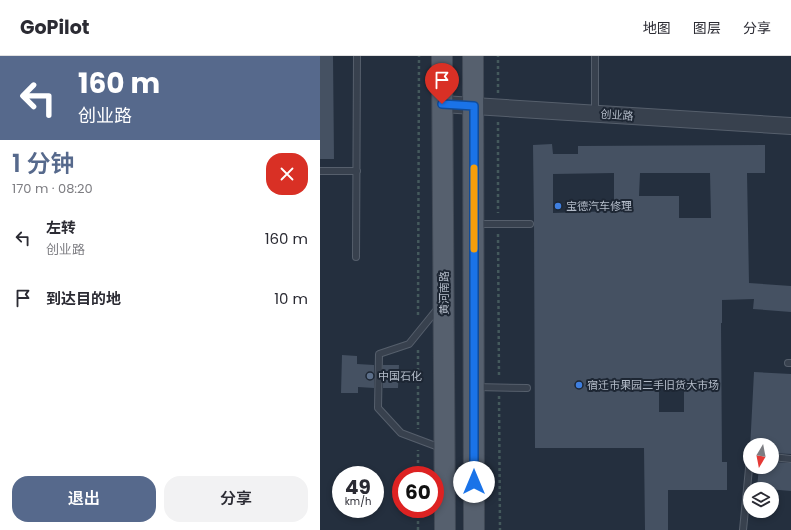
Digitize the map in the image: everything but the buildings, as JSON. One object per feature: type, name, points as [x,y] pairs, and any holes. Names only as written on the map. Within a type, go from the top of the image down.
[{"type":"main road","name":"黄河南路","points":[[442,56],[445,530]]},
{"type":"main road","points":[[473,56],[474,530]]},
{"type":"street","name":"创业路","points":[[442,104],[791,126]]},
{"type":"lane","points":[[356,257],[357,56]]},
{"type":"lane","points":[[595,56],[595,114]]},
{"type":"lane","points":[[320,171],[356,171]]},
{"type":"lane","points":[[474,224],[530,224]]},
{"type":"lane","points":[[444,301],[409,344],[379,354],[378,408],[402,433],[445,450]]},
{"type":"lane","points":[[474,387],[527,388]]},
{"type":"lane","points":[[779,458],[791,459]]},
{"type":"lane","points":[[743,530],[748,474]]},
{"type":"path","points":[[418,466],[419,56]]},
{"type":"path","points":[[498,56],[500,530]]},
{"type":"path","points":[[418,518],[418,530]]},
{"type":"slow traffic","points":[[474,168],[474,249]]},
{"type":"place","name":"宝德汽车修理","points":[[558,206]]},
{"type":"place","name":"中国石化","points":[[370,376]]},
{"type":"place","name":"宿迁市果园二手旧货大市场","points":[[579,385]]},
{"type":"route","points":[[442,104],[474,106],[474,482]]}]
